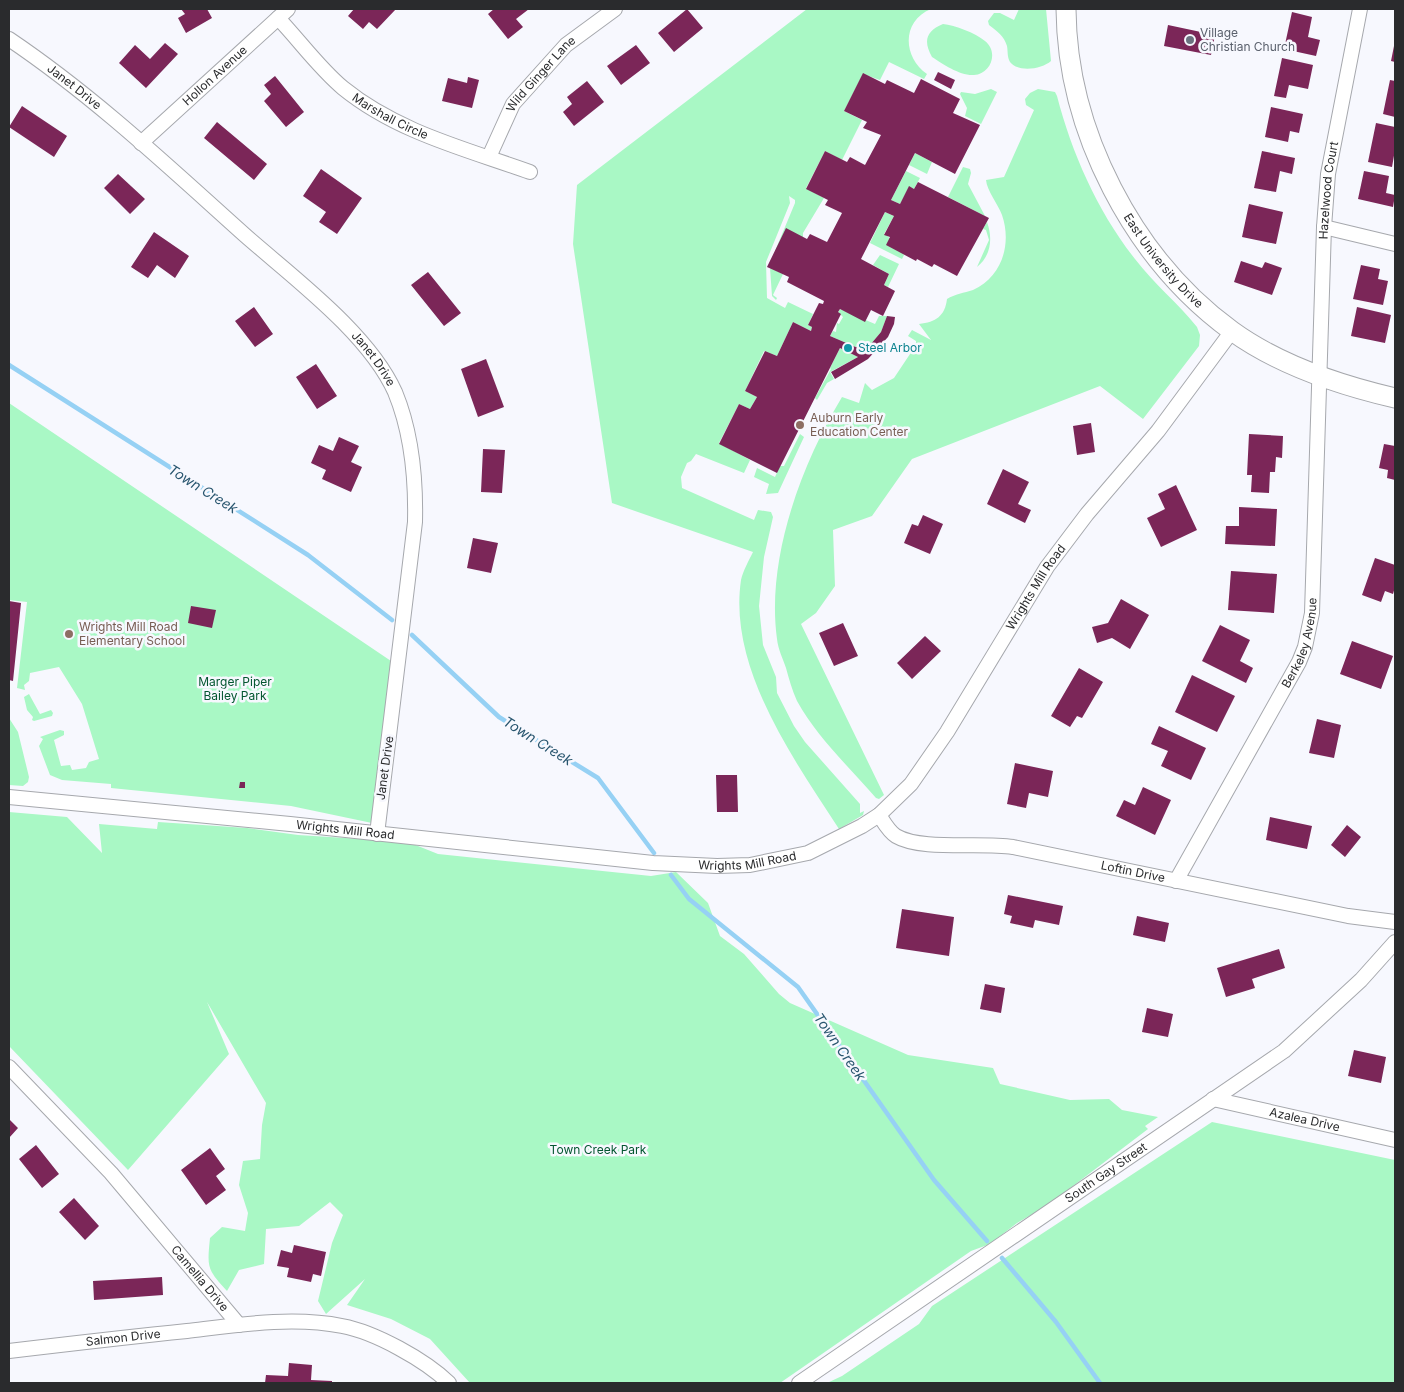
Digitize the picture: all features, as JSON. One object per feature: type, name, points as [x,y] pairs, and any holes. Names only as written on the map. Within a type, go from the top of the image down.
[{"type":"main road","name":"East University Drive","points":[[1066,9],[1073,80],[1092,146],[1108,180],[1135,227],[1169,271],[1232,331],[1275,356],[1358,389],[1395,398]]},
{"type":"street","name":"Wild Ginger Lane","points":[[488,157],[513,104],[566,45],[615,9]]},
{"type":"street","name":"Hazelwood Court","points":[[1319,375],[1324,227],[1328,174],[1360,9]]},
{"type":"street","name":"Marshall Circle","points":[[283,13],[341,86],[366,106],[411,130],[530,172]]},
{"type":"street","name":"Hollon Avenue","points":[[141,143],[283,13]]},
{"type":"street","name":"Janet Drive","points":[[9,40],[91,99],[359,338],[379,364],[395,392],[410,438],[416,488],[415,522],[377,834]]},
{"type":"street","points":[[1324,227],[1395,244]]},
{"type":"street","name":"Wrights Mill Road","points":[[9,798],[653,863],[717,866],[750,865],[808,853],[845,837],[879,815],[912,784],[942,740],[1047,567],[1087,514],[1158,430],[1232,331]]},
{"type":"street","name":"Berkeley Avenue","points":[[1176,881],[1267,720],[1305,647],[1312,613],[1319,375]]},
{"type":"street","name":"Loftin Drive","points":[[879,815],[894,836],[918,843],[993,844],[1348,916],[1395,922]]},
{"type":"street","name":"South Gay Street","points":[[799,1383],[1284,1051],[1361,980],[1395,942]]},
{"type":"street","name":"Camellia Drive","points":[[9,1067],[111,1173],[239,1325]]},
{"type":"street","name":"Azalea Drive","points":[[1213,1099],[1395,1140]]},
{"type":"street","points":[[239,1325],[312,1321],[344,1326],[375,1336],[416,1360],[448,1383]]},
{"type":"street","name":"Salmon Drive","points":[[9,1351],[239,1325]]},
{"type":"green space","points":[[807,9],[931,9],[921,14],[915,22],[910,30],[909,39],[913,58],[927,74],[924,79],[889,62],[880,80],[863,74],[844,111],[862,120],[842,160],[825,151],[806,188],[824,198],[803,233],[803,237],[775,251],[795,203],[795,200],[789,196],[790,203],[766,262],[767,298],[785,308],[788,302],[813,314],[808,325],[812,327],[811,331],[793,322],[777,356],[764,351],[745,391],[757,397],[750,409],[739,404],[719,443],[750,460],[744,473],[696,454],[687,463],[681,477],[682,488],[754,520],[758,510],[771,512],[773,517],[764,557],[759,606],[763,645],[776,677],[777,693],[794,726],[805,742],[860,804],[860,813],[864,811],[863,815],[839,829],[784,742],[754,679],[744,646],[740,613],[741,580],[753,552],[612,503],[573,244],[577,185]]},
{"type":"green space","points":[[1019,9],[1046,9],[1051,61],[1047,64],[1030,69],[1019,68],[1014,65],[1009,60],[1004,39],[989,25],[988,21],[994,13],[1000,13],[1014,20]]},
{"type":"green space","points":[[943,24],[970,32],[985,41],[992,51],[992,56],[989,67],[985,71],[974,75],[963,74],[932,57],[927,41],[928,37],[933,30]]},
{"type":"green space","points":[[991,89],[997,92],[981,124],[965,116],[967,108],[960,94],[961,92],[975,94]]},
{"type":"green space","points":[[1038,89],[1055,92],[1079,161],[1109,222],[1150,277],[1197,327],[1200,335],[1199,346],[1143,419],[1100,386],[912,459],[872,516],[833,530],[835,586],[816,613],[801,624],[884,795],[879,799],[876,798],[834,751],[814,727],[797,701],[777,639],[775,608],[782,545],[790,514],[813,452],[842,397],[859,403],[865,383],[872,390],[894,378],[916,345],[916,341],[908,336],[912,330],[931,340],[919,324],[935,320],[942,314],[947,299],[973,290],[983,284],[998,268],[1005,248],[1005,226],[1002,215],[988,189],[986,180],[1004,177],[1034,110],[1026,105],[1025,99],[1030,93]]},
{"type":"green space","points":[[915,153],[932,162],[927,174],[909,165]]},
{"type":"green space","points":[[963,167],[970,169],[971,173],[968,184],[985,216],[948,197]]},
{"type":"green space","points":[[906,171],[920,178],[914,189],[909,187],[900,204],[891,200]]},
{"type":"green space","points":[[885,212],[894,216],[884,234],[902,252],[904,255],[902,259],[870,243]]},
{"type":"green space","points":[[987,222],[990,234],[988,252],[982,263],[977,267],[989,240],[986,230],[983,229]]},
{"type":"green space","points":[[880,255],[899,264],[888,287],[884,285],[889,274],[873,265]]},
{"type":"green space","points":[[770,268],[783,274],[773,295],[777,298],[776,300],[772,296]]},
{"type":"green space","points":[[840,309],[875,324],[879,316],[887,316],[881,332],[865,351],[830,336],[833,331],[836,332],[837,323],[839,324],[843,317],[838,312]]},
{"type":"green space","points":[[840,348],[858,357],[830,372],[834,379],[827,383],[817,400],[815,398]]},
{"type":"green space","name":"Marger Piper Bailey Park","points":[[9,403],[391,661],[372,823],[291,806],[111,788],[111,784],[62,780],[50,775],[39,746],[43,739],[40,737],[60,730],[64,731],[64,735],[54,740],[61,766],[70,765],[72,770],[86,768],[89,762],[99,759],[82,704],[59,667],[30,673],[29,681],[24,685],[25,690],[17,688],[27,602],[9,600]]},
{"type":"green space","points":[[800,434],[804,437],[778,493],[766,494],[769,484],[754,477],[757,468],[775,477],[780,466],[784,466]]},
{"type":"green space","points":[[29,694],[40,714],[51,710],[52,716],[32,720],[33,717],[27,710],[24,697]]},
{"type":"green space","points":[[9,718],[18,732],[29,777],[28,782],[23,786],[9,785]]},
{"type":"green space","name":"Town Creek Park","points":[[9,812],[67,817],[102,853],[99,824],[157,829],[158,822],[247,828],[298,835],[408,842],[438,854],[651,876],[676,872],[708,903],[720,936],[744,954],[779,994],[790,1003],[908,1055],[993,1068],[1000,1084],[1070,1100],[1109,1099],[1122,1110],[1158,1117],[1145,1126],[1148,1129],[1048,1205],[1017,1223],[990,1244],[971,1251],[780,1383],[470,1383],[430,1339],[391,1319],[347,1305],[365,1279],[326,1314],[318,1301],[332,1243],[343,1215],[330,1202],[299,1226],[266,1229],[264,1264],[239,1270],[227,1291],[215,1278],[209,1262],[210,1238],[222,1227],[245,1231],[248,1213],[239,1185],[243,1161],[260,1159],[262,1125],[266,1103],[207,1002],[229,1054],[128,1170],[9,1046]]},
{"type":"green space","points":[[1212,1122],[1395,1160],[1395,1383],[827,1383],[842,1376],[919,1324],[932,1306]]},
{"type":"building","points":[[181,9],[207,9],[212,18],[186,33],[178,18],[185,14]]},
{"type":"building","points":[[354,9],[396,9],[377,29],[369,22],[363,29],[348,16]]},
{"type":"building","points":[[494,9],[529,9],[516,19],[523,27],[508,39],[488,14]]},
{"type":"building","points":[[687,9],[703,28],[674,52],[658,33]]},
{"type":"building","points":[[1292,12],[1312,17],[1308,37],[1320,40],[1316,56],[1284,49]]},
{"type":"building","name":"Village Christian Church","points":[[1168,25],[1215,35],[1211,55],[1164,46]]},
{"type":"building","points":[[165,43],[178,54],[146,88],[119,63],[135,45],[150,59]]},
{"type":"building","points":[[636,45],[650,63],[621,85],[607,66]]},
{"type":"building","points":[[1395,46],[1395,62],[1391,61]]},
{"type":"building","points":[[1282,58],[1313,65],[1308,89],[1289,85],[1286,98],[1274,96]]},
{"type":"building","points":[[938,72],[955,80],[951,89],[934,80]]},
{"type":"building","name":"Auburn Early Education Center","points":[[863,73],[885,84],[887,80],[914,93],[921,79],[960,99],[953,113],[980,125],[955,174],[915,153],[891,200],[900,204],[909,186],[914,189],[918,182],[989,218],[957,276],[934,264],[932,267],[917,259],[916,261],[886,245],[890,237],[884,235],[894,216],[885,212],[861,259],[889,274],[884,285],[895,291],[883,316],[871,310],[865,322],[840,309],[838,312],[841,314],[830,336],[865,351],[881,332],[887,316],[895,317],[894,324],[888,337],[868,359],[835,379],[831,372],[858,357],[840,348],[777,473],[719,444],[739,404],[750,409],[757,397],[745,391],[765,351],[777,356],[793,322],[811,331],[812,327],[808,325],[819,303],[823,304],[824,301],[787,282],[789,277],[767,267],[786,228],[807,239],[810,234],[827,242],[842,213],[825,205],[828,200],[806,189],[825,151],[847,162],[850,157],[865,165],[881,135],[863,128],[867,122],[844,111]]},
{"type":"building","points":[[275,76],[304,112],[286,127],[264,101],[271,94],[264,85]]},
{"type":"building","points":[[468,77],[479,80],[472,108],[442,101],[448,78],[467,83]]},
{"type":"building","points":[[1390,80],[1395,81],[1395,117],[1383,114]]},
{"type":"building","points":[[587,81],[604,102],[574,126],[563,112],[572,104],[567,97]]},
{"type":"building","points":[[22,106],[67,136],[54,157],[9,127]]},
{"type":"building","points":[[1271,107],[1303,114],[1299,133],[1290,131],[1288,142],[1265,137]]},
{"type":"building","points":[[217,122],[267,164],[254,180],[204,138]]},
{"type":"building","points":[[1376,123],[1395,127],[1395,150],[1392,167],[1368,162]]},
{"type":"building","points":[[1262,151],[1295,158],[1292,174],[1280,171],[1276,192],[1254,188]]},
{"type":"building","points":[[321,169],[362,198],[337,234],[319,222],[326,212],[303,196]]},
{"type":"building","points":[[1364,171],[1389,176],[1386,193],[1395,195],[1393,207],[1358,199]]},
{"type":"building","points":[[118,174],[145,199],[130,214],[104,188]]},
{"type":"building","points":[[1249,204],[1283,212],[1276,244],[1242,237]]},
{"type":"building","points":[[154,232],[189,256],[175,278],[157,265],[148,278],[131,267]]},
{"type":"building","points":[[1241,261],[1262,268],[1265,262],[1282,268],[1272,295],[1234,282]]},
{"type":"building","points":[[1361,265],[1380,269],[1378,279],[1388,281],[1383,305],[1353,299]]},
{"type":"building","points":[[428,272],[461,313],[444,326],[411,285]]},
{"type":"building","points":[[254,307],[273,334],[255,347],[235,321]]},
{"type":"building","points":[[1357,307],[1391,315],[1385,343],[1351,336]]},
{"type":"building","points":[[486,359],[504,407],[478,417],[461,369]]},
{"type":"building","points":[[316,364],[337,396],[317,409],[296,377]]},
{"type":"building","points":[[1091,423],[1095,452],[1077,455],[1073,426]]},
{"type":"building","points":[[1249,434],[1283,436],[1282,458],[1276,457],[1275,472],[1270,472],[1269,493],[1251,492],[1252,475],[1247,475]]},
{"type":"building","points":[[339,437],[359,446],[351,462],[362,467],[351,492],[322,479],[326,470],[311,463],[319,445],[333,451]]},
{"type":"building","points":[[1384,444],[1395,446],[1395,480],[1387,478],[1388,470],[1379,468]]},
{"type":"building","points":[[483,449],[505,450],[502,493],[481,492]]},
{"type":"building","points":[[1003,469],[1029,482],[1018,504],[1031,510],[1025,523],[987,504]]},
{"type":"building","points":[[1176,485],[1197,530],[1161,547],[1147,518],[1165,509],[1158,494]]},
{"type":"building","points":[[1239,507],[1277,509],[1275,546],[1225,544],[1226,526],[1239,526]]},
{"type":"building","points":[[923,515],[943,524],[930,554],[904,543],[912,524],[918,526]]},
{"type":"building","points":[[473,538],[498,543],[491,573],[467,568]]},
{"type":"building","points":[[1375,558],[1395,565],[1395,587],[1393,594],[1385,591],[1381,602],[1362,595]]},
{"type":"building","points":[[1231,571],[1277,574],[1274,613],[1228,610]]},
{"type":"building","points":[[1121,599],[1149,615],[1130,649],[1112,638],[1097,643],[1092,627],[1108,623]]},
{"type":"building","points":[[9,601],[21,603],[13,681],[9,680]]},
{"type":"building","points":[[191,606],[216,610],[212,628],[188,623]]},
{"type":"building","points":[[843,623],[858,656],[834,666],[819,633]]},
{"type":"building","points":[[1220,625],[1250,640],[1240,661],[1253,668],[1246,683],[1202,661]]},
{"type":"building","points":[[925,636],[941,651],[912,679],[897,663]]},
{"type":"building","points":[[1352,641],[1393,656],[1381,689],[1340,674]]},
{"type":"building","points":[[1079,668],[1103,682],[1082,718],[1077,716],[1070,727],[1051,716]]},
{"type":"building","points":[[1192,675],[1235,696],[1217,732],[1175,712]]},
{"type":"building","points":[[1317,719],[1341,725],[1334,758],[1309,753]]},
{"type":"building","points":[[1159,726],[1206,748],[1191,780],[1161,766],[1168,751],[1151,744]]},
{"type":"building","points":[[1015,763],[1053,771],[1048,797],[1029,793],[1026,808],[1007,804]]},
{"type":"building","points":[[716,775],[737,775],[738,812],[717,812]]},
{"type":"building","points":[[240,782],[245,782],[245,788],[239,788]]},
{"type":"building","points":[[1143,787],[1171,800],[1155,835],[1116,816],[1124,800],[1135,805]]},
{"type":"building","points":[[1270,817],[1312,826],[1307,849],[1266,840]]},
{"type":"building","points":[[1347,825],[1361,837],[1345,857],[1331,845]]},
{"type":"building","points":[[1008,895],[1063,906],[1059,925],[1035,920],[1033,928],[1010,923],[1012,916],[1004,914]]},
{"type":"building","points":[[902,909],[954,917],[949,956],[896,948]]},
{"type":"building","points":[[1137,916],[1169,923],[1165,942],[1133,935]]},
{"type":"building","points":[[1279,949],[1285,968],[1252,979],[1255,988],[1226,997],[1217,968]]},
{"type":"building","points":[[985,984],[1005,988],[1001,1013],[980,1009]]},
{"type":"building","points":[[1147,1008],[1173,1014],[1168,1037],[1142,1032]]},
{"type":"building","points":[[1354,1050],[1386,1057],[1381,1083],[1348,1076]]},
{"type":"building","points":[[9,1119],[18,1128],[9,1138]]},
{"type":"building","points":[[36,1145],[59,1174],[42,1188],[19,1159]]},
{"type":"building","points":[[210,1148],[225,1169],[216,1176],[226,1190],[206,1205],[181,1170]]},
{"type":"building","points":[[74,1198],[99,1226],[85,1240],[59,1212]]},
{"type":"building","points":[[294,1245],[326,1252],[321,1276],[313,1274],[311,1282],[287,1277],[289,1268],[277,1266],[281,1250],[292,1253]]},
{"type":"building","points":[[162,1277],[163,1295],[94,1300],[93,1281]]},
{"type":"building","points":[[289,1363],[312,1365],[311,1380],[332,1381],[332,1383],[265,1383],[266,1375],[288,1376]]},
{"type":"waterway","name":"Town Creek","points":[[9,365],[308,555],[392,620]]},
{"type":"waterway","name":"Town Creek","points":[[412,635],[499,717],[598,778],[654,853]]},
{"type":"waterway","name":"Town Creek","points":[[671,875],[689,899],[798,987],[934,1180],[987,1241]]},
{"type":"waterway","name":"Town Creek","points":[[1002,1258],[1056,1322],[1100,1383]]},
{"type":"place","name":"Village Christian Church","points":[[1190,40]]},
{"type":"place","name":"Steel Arbor","points":[[848,348]]},
{"type":"place","name":"Auburn Early Education Center","points":[[800,425]]},
{"type":"place","name":"Wrights Mill Road Elementary School","points":[[69,634]]}]
